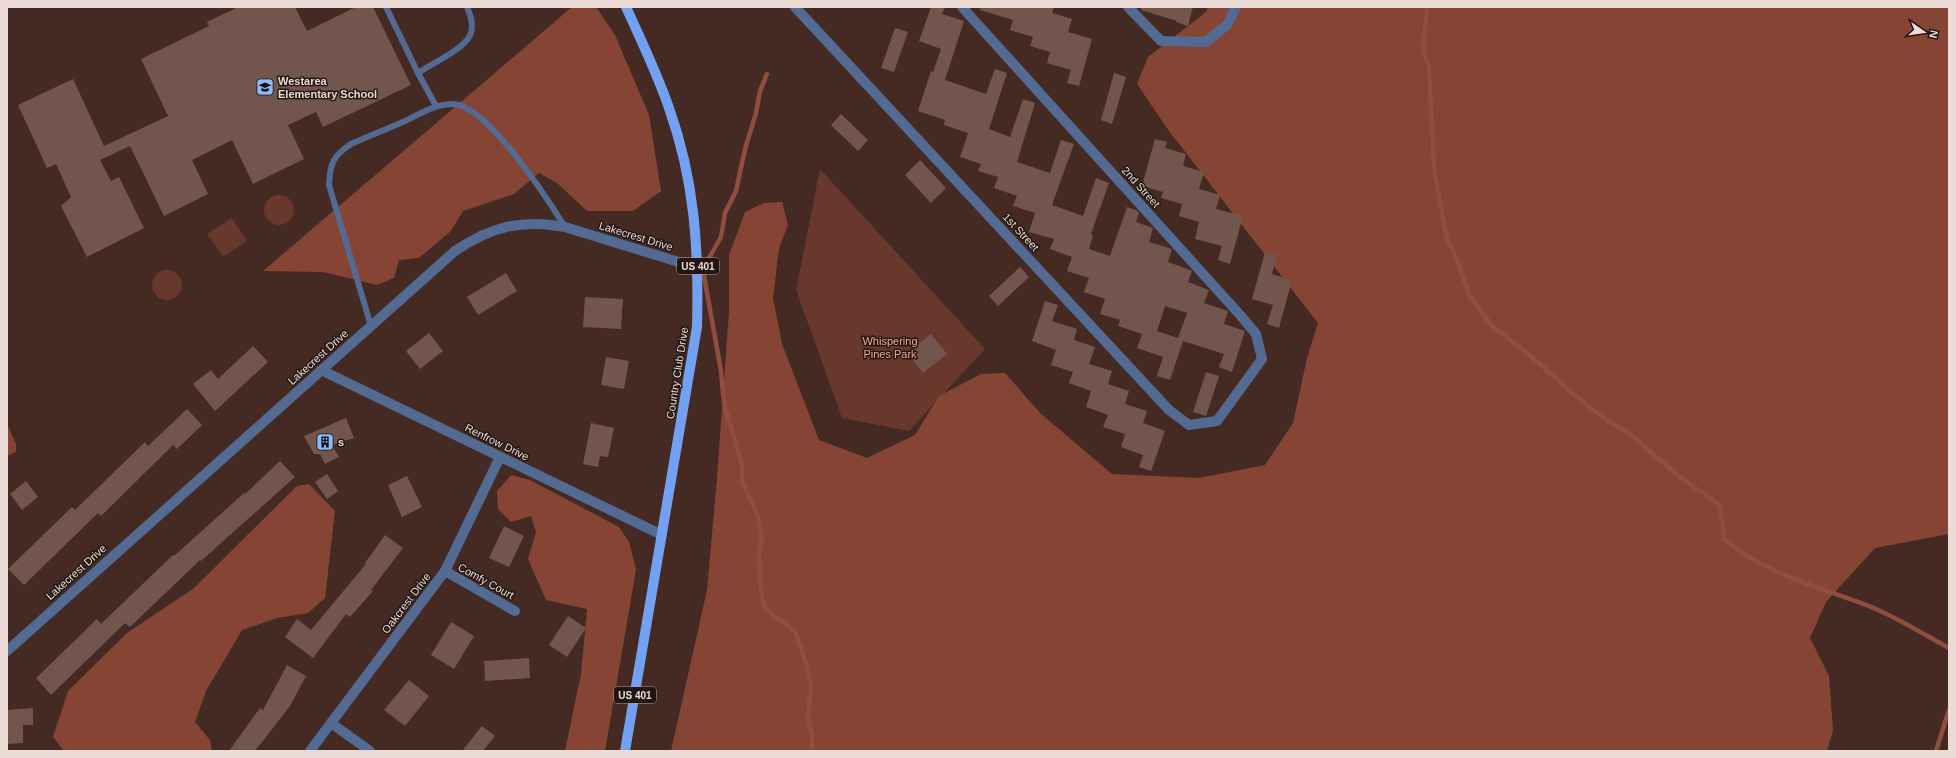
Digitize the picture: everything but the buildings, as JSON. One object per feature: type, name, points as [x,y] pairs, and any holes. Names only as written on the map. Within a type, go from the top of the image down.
[{"type":"main road","name":"Country Club Drive","points":[[625,751],[697,327],[698,268],[695,222],[681,146],[670,108],[652,62],[626,7]]},
{"type":"street","name":"1st Street","points":[[796,7],[1169,410],[1189,425],[1217,421],[1237,393]]},
{"type":"street","name":"2nd Street","points":[[962,7],[1256,334],[1262,359],[1237,393]]},
{"type":"street","points":[[1128,7],[1161,41],[1206,42],[1227,25],[1236,7]]},
{"type":"street","name":"Lakecrest Drive","points":[[7,651],[455,251],[471,240],[507,226],[527,223],[546,223],[565,227],[698,268]]},
{"type":"street","name":"Renfrow Drive","points":[[321,370],[662,535]]},
{"type":"street","name":"Oakcrest Drive","points":[[310,751],[445,572],[500,457]]},
{"type":"street","name":"Comfy Court","points":[[445,572],[515,611]]},
{"type":"street","points":[[331,723],[370,751]]},
{"type":"lane","points":[[386,7],[436,106]]},
{"type":"lane","points":[[418,73],[462,45],[470,37],[472,27],[471,15],[467,7]]},
{"type":"lane","points":[[372,326],[329,184],[330,167],[339,152],[351,144],[436,106],[454,104],[470,109],[488,124],[534,180],[565,227]]},
{"type":"green space","name":"Whispering Pines Park","points":[[820,169],[985,349],[909,431],[842,418],[796,290]]},
{"type":"green space","points":[[279,195],[289,200],[294,210],[289,220],[279,225],[269,220],[264,210],[269,200]]},
{"type":"green space","points":[[232,218],[247,241],[223,257],[207,234]]},
{"type":"green space","points":[[167,270],[177,275],[182,285],[177,295],[167,300],[157,295],[152,285],[157,275]]},
{"type":"shaded area","points":[[572,7],[596,7],[615,35],[649,115],[661,191],[633,211],[587,211],[557,183],[539,173],[514,194],[463,211],[451,231],[419,258],[399,260],[394,278],[377,285],[323,272],[263,271]]},
{"type":"shaded area","points":[[1208,7],[1949,7],[1949,534],[1875,548],[1826,602],[1810,638],[1829,676],[1833,731],[1827,751],[671,751],[707,590],[729,312],[729,255],[745,212],[764,203],[782,202],[788,225],[779,248],[773,298],[782,344],[819,440],[867,458],[915,435],[939,396],[981,374],[1005,373],[1040,413],[1112,474],[1199,478],[1265,465],[1293,423],[1307,358],[1318,323],[1169,131],[1137,84],[1148,57],[1206,12]]},
{"type":"shaded area","points":[[7,424],[16,444],[16,452],[7,456]]},
{"type":"shaded area","points":[[511,475],[530,480],[619,527],[629,542],[636,570],[605,751],[565,751],[581,674],[587,609],[546,600],[528,559],[536,532],[531,516],[511,522],[498,509],[497,491]]},
{"type":"shaded area","points":[[309,484],[335,511],[325,598],[308,613],[277,618],[242,630],[206,691],[195,722],[210,740],[212,751],[64,751],[53,737],[68,691],[127,633],[193,589],[297,486]]},
{"type":"waterway","points":[[1427,7],[1423,50],[1429,66],[1434,169],[1447,239],[1456,257],[1470,297],[1494,328],[1525,351],[1585,404],[1608,421],[1628,432],[1676,474],[1720,505],[1724,539],[1740,552],[1777,572],[1857,601],[1885,613],[1949,648]]},
{"type":"waterway","points":[[767,74],[760,91],[756,113],[745,149],[736,191],[725,213],[721,237],[705,265],[704,276],[721,371],[724,403],[742,465],[742,481],[757,514],[762,536],[759,555],[761,592],[764,605],[775,617],[795,631],[805,660],[811,683],[808,718],[812,735],[812,751]]},
{"type":"waterway","points":[[1936,751],[1949,710]]},
{"type":"place","name":"Westarea Elementary School","points":[[265,87]]},
{"type":"place","name":"s","points":[[325,442]]}]
